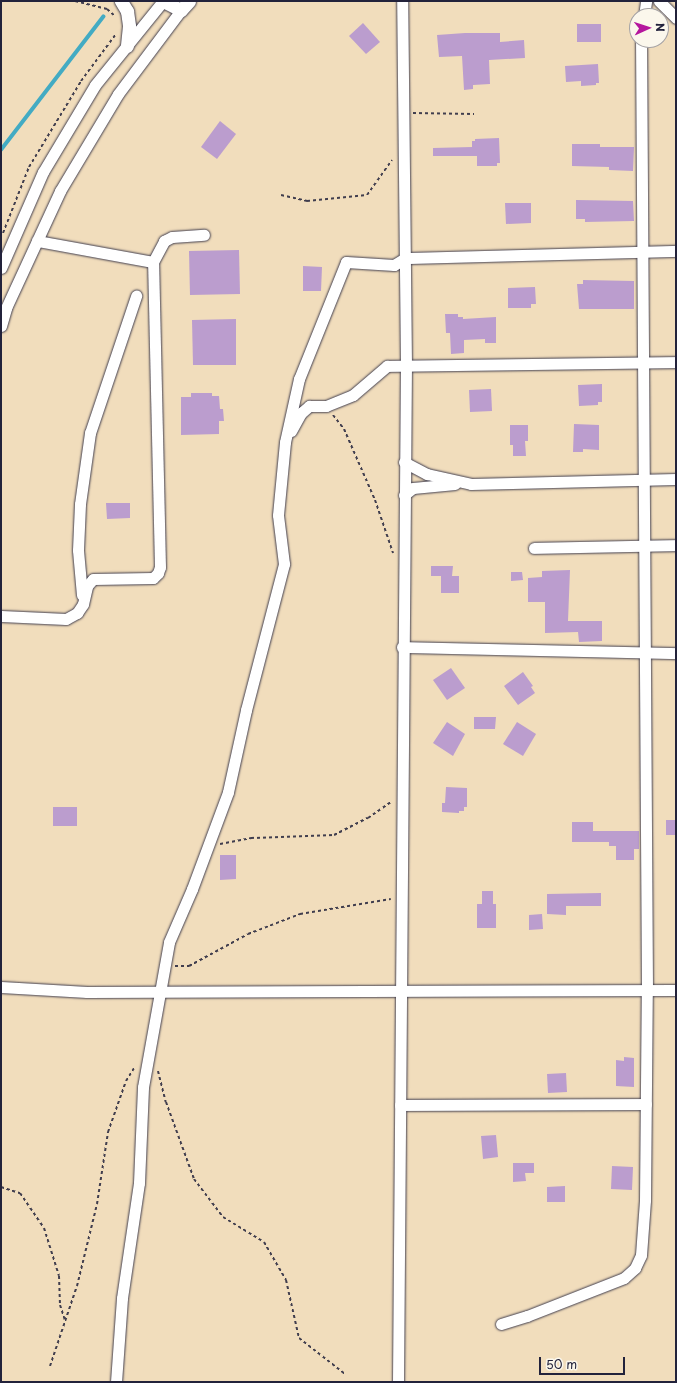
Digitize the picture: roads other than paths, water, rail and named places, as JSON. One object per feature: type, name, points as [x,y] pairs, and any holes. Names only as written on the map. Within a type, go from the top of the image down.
[{"type":"street","points":[[121,1],[127,11],[129,26],[127,46]]},
{"type":"street","points":[[1,268],[43,172],[95,85],[163,1],[185,5],[118,94],[60,191],[6,308],[1,326]]},
{"type":"street","points":[[398,1382],[400,898],[406,365],[402,1]]},
{"type":"street","points":[[659,1],[674,11]]},
{"type":"street","points":[[501,1324],[527,1316],[624,1278],[634,1268],[641,1255],[645,1200],[647,989],[641,48]]},
{"type":"street","points":[[1,616],[66,619],[77,613],[83,604],[87,586],[93,579],[153,578],[158,573],[160,567],[153,262],[164,241],[172,237],[204,235]]},
{"type":"street","points":[[37,241],[153,262]]},
{"type":"street","points":[[116,1382],[122,1298],[139,1183],[143,1087],[169,942],[228,792],[251,688],[284,564],[278,514],[285,442],[299,379],[346,262],[394,265],[405,258],[676,252]]},
{"type":"street","points":[[83,604],[78,550],[80,504],[90,433],[136,296]]},
{"type":"street","points":[[285,442],[300,413],[309,406],[326,406],[353,395],[387,366],[676,362]]},
{"type":"street","points":[[404,462],[427,474],[472,484]]},
{"type":"street","points":[[404,495],[413,488],[431,485],[676,479]]},
{"type":"street","points":[[534,548],[676,545]]},
{"type":"street","points":[[402,647],[676,653]]},
{"type":"street","points":[[1,987],[87,992],[676,990]]},
{"type":"street","points":[[400,1105],[646,1104]]},
{"type":"waterway","points":[[1,150],[103,17]]}]
